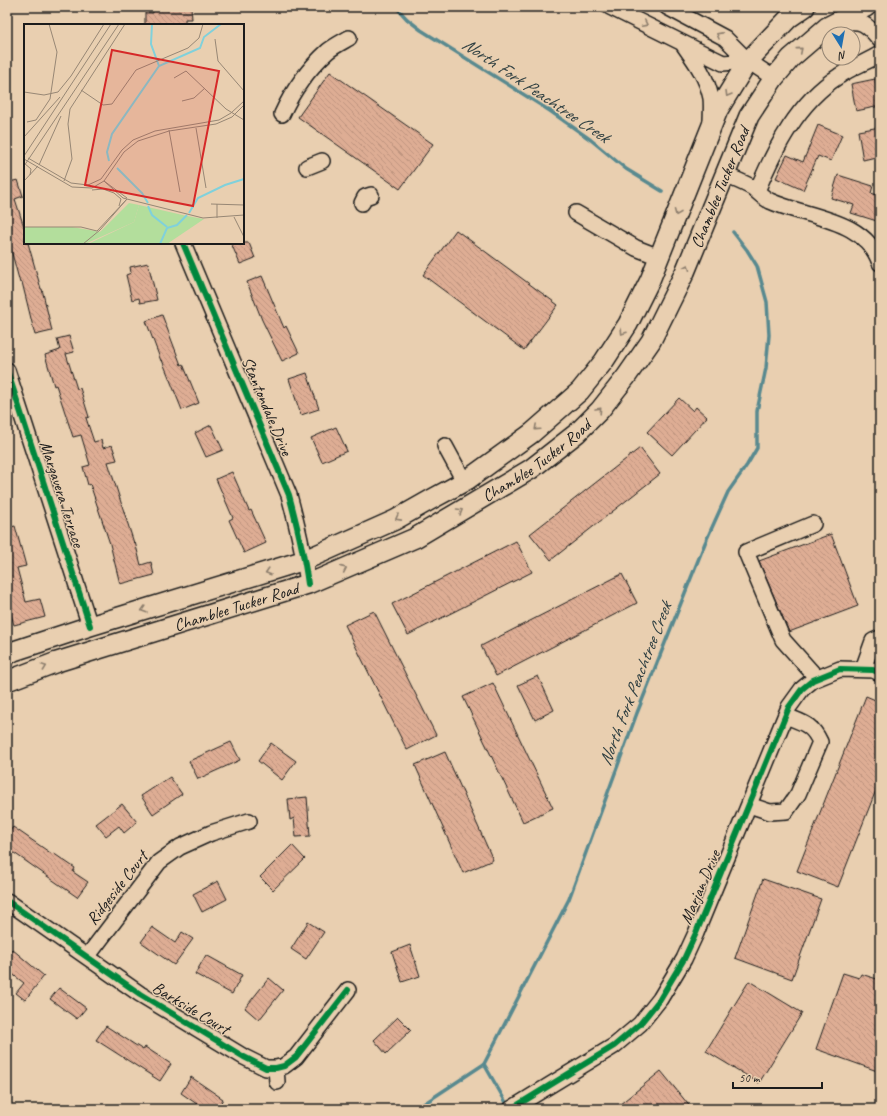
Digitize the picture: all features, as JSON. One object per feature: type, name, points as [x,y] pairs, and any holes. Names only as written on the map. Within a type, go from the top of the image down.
[{"type":"main road","name":"Chamblee Tucker Road","points":[[7,655],[90,626],[305,560],[395,520],[464,481],[532,433],[580,390],[604,361],[628,324],[650,280],[718,110],[748,61],[789,18],[805,7]]},
{"type":"main road","name":"Chamblee Tucker Road","points":[[830,26],[866,7]]},
{"type":"main road","name":"Chamblee Tucker Road","points":[[7,681],[57,662],[308,584],[414,538],[531,469],[577,433],[600,410],[626,377],[651,341],[685,272],[749,116],[774,78],[791,58],[821,33]]},
{"type":"street","points":[[610,7],[723,63],[748,61]]},
{"type":"street","points":[[667,7],[725,38],[748,61],[774,78]]},
{"type":"street","points":[[832,26],[847,22],[860,21],[870,27],[880,40]]},
{"type":"street","points":[[282,114],[289,99],[306,73],[329,50],[349,38]]},
{"type":"street","points":[[683,43],[700,68],[707,83],[711,98],[711,129]]},
{"type":"street","points":[[757,191],[783,135],[808,103],[839,76],[880,54]]},
{"type":"street","points":[[307,167],[322,161]]},
{"type":"street","points":[[725,175],[752,187],[768,200],[848,227],[863,236],[880,263]]},
{"type":"street","points":[[576,213],[636,248],[659,257]]},
{"type":"street","name":"Stantondale Drive","points":[[183,244],[290,495],[305,560],[308,584]]},
{"type":"street","name":"Margavera Terrace","points":[[7,370],[90,626]]},
{"type":"street","points":[[446,446],[464,481]]},
{"type":"street","points":[[813,524],[746,552],[783,640],[817,678]]},
{"type":"street","points":[[863,669],[873,641],[880,638]]},
{"type":"street","name":"Marjan Drive","points":[[515,1107],[614,1046],[640,1024],[660,999],[684,959],[696,933],[786,716],[802,689],[817,678],[840,669],[873,670],[880,673]]},
{"type":"street","points":[[749,805],[770,812],[786,811],[798,794],[820,742],[811,727],[786,716]]},
{"type":"street","name":"Ridgeside Court","points":[[87,957],[159,862],[180,847],[205,836],[249,821]]},
{"type":"street","name":"Barkside Court","points":[[7,901],[140,994],[276,1075],[284,1066],[296,1057],[348,990]]},
{"type":"building","points":[[153,7],[191,7],[192,19],[185,19],[185,24],[145,24],[145,13],[153,13]]},
{"type":"building","points":[[330,72],[433,144],[400,189],[298,117]]},
{"type":"building","points":[[875,79],[880,106],[856,111],[851,84]]},
{"type":"building","points":[[818,125],[842,135],[831,161],[818,156],[803,190],[776,178],[787,155],[803,162]]},
{"type":"building","points":[[880,127],[880,156],[863,160],[858,131]]},
{"type":"building","points":[[838,175],[873,186],[871,193],[880,196],[880,222],[851,213],[854,205],[831,198]]},
{"type":"building","points":[[18,180],[23,196],[15,199],[24,227],[24,244],[28,244],[42,289],[52,331],[35,335],[22,282],[20,283],[7,235],[7,181]]},
{"type":"building","points":[[456,230],[558,305],[524,350],[423,275]]},
{"type":"building","points":[[249,243],[255,258],[240,264],[231,244]]},
{"type":"building","points":[[148,263],[157,300],[140,303],[139,298],[132,300],[126,275],[131,273],[130,267]]},
{"type":"building","points":[[262,276],[284,328],[286,326],[299,353],[282,361],[262,320],[247,282]]},
{"type":"building","points":[[162,315],[181,365],[183,364],[199,403],[182,410],[146,321]]},
{"type":"building","points":[[69,336],[74,352],[66,354],[77,389],[80,388],[89,417],[86,418],[94,442],[101,440],[103,448],[112,445],[117,460],[108,462],[134,543],[135,542],[141,565],[151,562],[154,575],[120,584],[110,544],[90,484],[88,485],[83,467],[90,465],[81,435],[73,437],[56,385],[54,386],[45,355],[60,350],[57,339]]},
{"type":"building","points":[[307,373],[319,409],[301,415],[289,379]]},
{"type":"building","points":[[679,398],[693,411],[696,407],[707,417],[672,455],[647,432]]},
{"type":"building","points":[[211,425],[223,450],[206,457],[195,433]]},
{"type":"building","points":[[336,427],[347,451],[322,462],[311,438]]},
{"type":"building","points":[[640,448],[660,474],[551,560],[530,534]]},
{"type":"building","points":[[232,472],[249,511],[251,510],[266,543],[244,553],[229,520],[233,518],[216,479]]},
{"type":"building","points":[[15,526],[26,566],[17,568],[26,602],[40,599],[45,617],[14,625],[7,600],[7,588],[11,586],[7,571],[7,528]]},
{"type":"building","points":[[831,534],[858,606],[789,632],[759,561]]},
{"type":"building","points":[[516,541],[532,572],[408,635],[392,604]]},
{"type":"building","points":[[622,574],[637,603],[496,676],[481,646]]},
{"type":"building","points":[[374,611],[436,735],[407,750],[345,625]]},
{"type":"building","points":[[538,676],[554,710],[535,720],[518,685]]},
{"type":"building","points":[[493,683],[553,808],[523,822],[463,697]]},
{"type":"building","points":[[866,696],[880,702],[880,780],[838,887],[797,871]]},
{"type":"building","points":[[231,742],[240,760],[198,779],[189,761]]},
{"type":"building","points":[[271,743],[296,761],[282,780],[258,761]]},
{"type":"building","points":[[445,752],[493,860],[463,873],[415,765]]},
{"type":"building","points":[[170,777],[182,794],[153,814],[141,796]]},
{"type":"building","points":[[307,797],[310,836],[296,837],[294,818],[290,820],[288,799]]},
{"type":"building","points":[[122,804],[137,822],[124,833],[119,826],[106,836],[96,824]]},
{"type":"building","points":[[13,827],[75,868],[73,872],[88,882],[77,897],[7,848],[7,835]]},
{"type":"building","points":[[292,845],[305,859],[273,890],[260,877]]},
{"type":"building","points":[[763,879],[821,899],[792,979],[735,958]]},
{"type":"building","points":[[218,881],[227,899],[202,912],[193,894]]},
{"type":"building","points":[[308,922],[324,932],[306,959],[291,949]]},
{"type":"building","points":[[152,927],[175,943],[182,932],[193,939],[174,965],[141,942]]},
{"type":"building","points":[[410,945],[420,976],[402,982],[392,952]]},
{"type":"building","points":[[12,949],[44,976],[25,1000],[16,993],[24,983],[7,970],[7,956]]},
{"type":"building","points":[[206,955],[242,975],[232,994],[195,974]]},
{"type":"building","points":[[843,973],[859,978],[861,974],[880,980],[880,1072],[816,1049]]},
{"type":"building","points":[[269,978],[283,990],[259,1020],[245,1008]]},
{"type":"building","points":[[749,981],[802,1013],[759,1083],[706,1051]]},
{"type":"building","points":[[59,988],[86,1008],[77,1019],[50,999]]},
{"type":"building","points":[[398,1017],[411,1030],[386,1054],[374,1040]]},
{"type":"building","points":[[106,1026],[143,1050],[145,1047],[171,1064],[160,1081],[96,1040]]},
{"type":"building","points":[[661,1071],[692,1109],[614,1109]]},
{"type":"building","points":[[191,1077],[223,1099],[217,1109],[204,1109],[181,1093]]},
{"type":"waterway","name":"North Fork Peachtree Creek","points":[[396,7],[407,19],[421,30],[550,111],[591,140],[626,169],[662,191]]},
{"type":"waterway","name":"North Fork Peachtree Creek","points":[[416,1109],[484,1064],[569,899],[637,713],[705,543],[728,492],[757,448],[757,411],[766,368],[769,335],[767,302],[757,266],[733,232]]},
{"type":"waterway","points":[[484,1064],[508,1106]]},
{"type":"cycle path","points":[[183,244],[289,495],[300,540],[308,584]]},
{"type":"cycle path","points":[[7,370],[90,626]]},
{"type":"cycle path","points":[[511,1109],[614,1046],[640,1024],[660,999],[684,959],[696,933],[789,707],[802,689],[813,680],[840,669],[873,670],[880,673]]},
{"type":"cycle path","points":[[7,901],[140,994],[244,1057],[266,1068],[284,1066],[296,1057],[348,990]]}]
